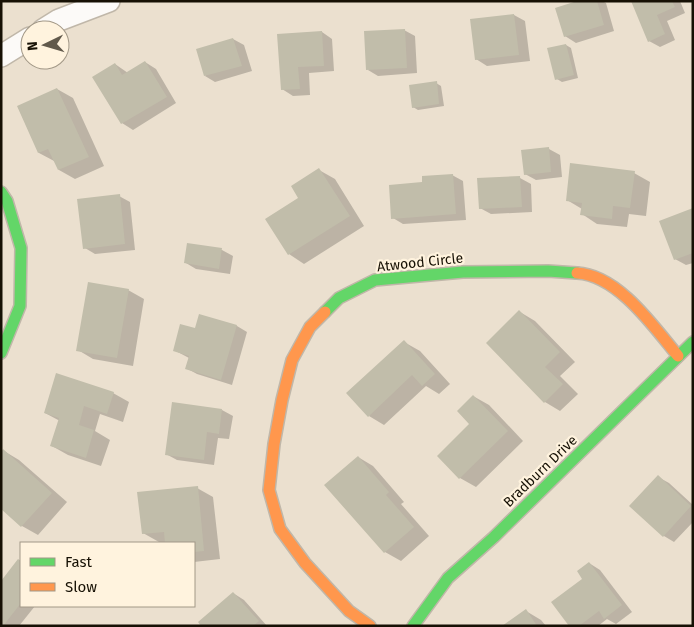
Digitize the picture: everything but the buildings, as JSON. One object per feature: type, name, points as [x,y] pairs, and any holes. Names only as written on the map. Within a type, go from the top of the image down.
[{"type":"street","points":[[59,20],[109,1]]},
{"type":"street","points":[[1,56],[20,44]]},
{"type":"street","points":[[1,192],[7,201],[21,248],[20,306],[4,350],[1,353]]},
{"type":"street","name":"Atwood Circle","points":[[370,626],[349,611],[305,563],[280,529],[269,490],[280,408],[292,360],[310,327],[339,298],[375,280],[463,272],[548,271],[584,273],[614,286],[646,318],[678,356]]},
{"type":"street","name":"Bradburn Drive","points":[[414,626],[448,578],[494,537],[693,342]]},
{"type":"traffic: fast","points":[[1,192],[7,201],[21,248],[20,306],[1,353]]},
{"type":"traffic: fast","points":[[325,312],[339,298],[375,280],[463,272],[548,271],[577,273]]},
{"type":"traffic: fast","points":[[413,626],[448,578],[494,537],[693,342]]},
{"type":"traffic: slow","points":[[577,273],[592,276],[621,292],[634,304],[678,356]]},
{"type":"traffic: slow","points":[[325,312],[310,327],[292,360],[274,444],[269,490],[280,529],[305,563],[349,611],[370,626]]}]
